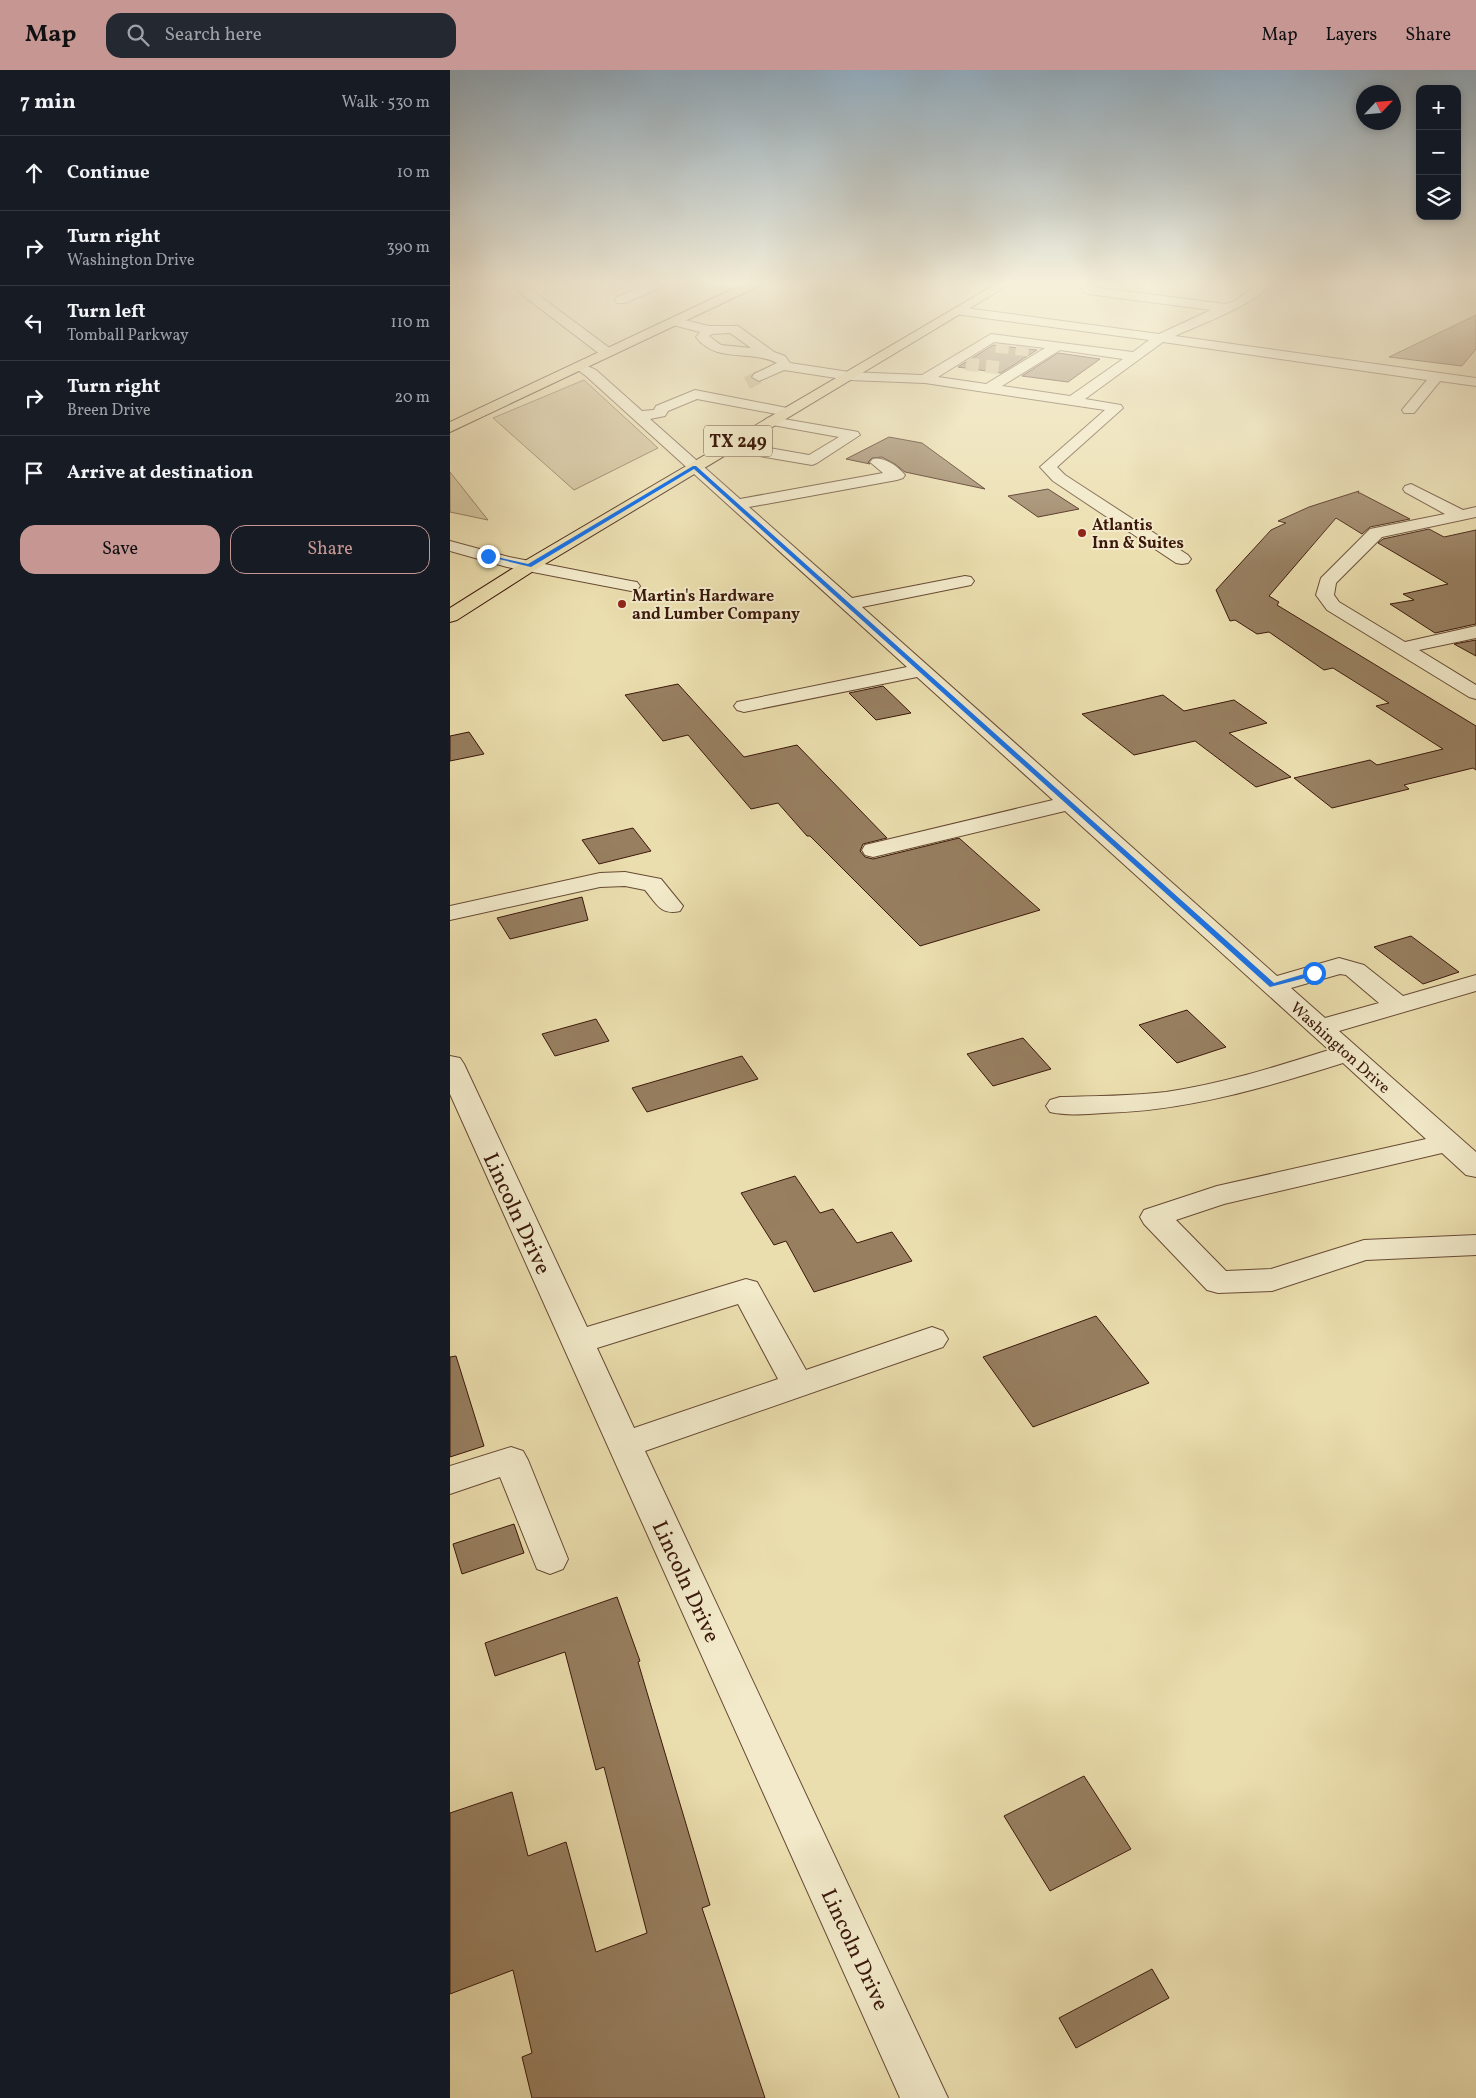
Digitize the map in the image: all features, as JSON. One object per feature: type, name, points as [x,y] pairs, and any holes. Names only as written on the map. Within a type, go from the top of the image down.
[{"type":"main road","points":[[450,428],[562,376]]},
{"type":"main road","name":"TX 249","points":[[450,616],[529,566],[849,376]]},
{"type":"street","name":"Washington Drive","points":[[594,376],[1476,1168]]},
{"type":"street","points":[[849,376],[925,380],[1116,408],[1048,466],[1059,478],[1182,559]]},
{"type":"street","points":[[925,380],[933,376]]},
{"type":"street","points":[[988,389],[1005,376]]},
{"type":"street","points":[[1073,401],[1107,376]]},
{"type":"street","points":[[1425,376],[1476,382]]},
{"type":"street","points":[[1409,410],[1436,377]]},
{"type":"street","points":[[638,416],[660,413],[685,414],[740,387]]},
{"type":"street","points":[[717,398],[787,412]]},
{"type":"street","points":[[730,446],[812,460],[854,435],[772,421]]},
{"type":"street","points":[[737,504],[897,474],[878,462]]},
{"type":"street","points":[[1411,489],[1468,513]]},
{"type":"street","points":[[1468,513],[1376,533],[1327,582],[1325,595],[1333,606],[1476,693]]},
{"type":"street","points":[[450,546],[529,566],[631,586]]},
{"type":"street","points":[[848,604],[965,581]]},
{"type":"street","points":[[1402,648],[1476,632]]},
{"type":"street","points":[[744,706],[921,670]]},
{"type":"street","points":[[873,850],[1069,803]]},
{"type":"street","points":[[450,913],[600,880],[625,880],[653,884],[671,906]]},
{"type":"street","points":[[1273,985],[1339,966],[1355,970],[1398,1005]]},
{"type":"street","points":[[1320,1028],[1476,983]]},
{"type":"street","points":[[1060,1106],[1141,1103],[1209,1093],[1271,1077],[1347,1053]]},
{"type":"street","name":"Lincoln Drive","points":[[450,1064],[924,2098]]},
{"type":"street","points":[[1448,1142],[1217,1196],[1155,1217],[1218,1282],[1272,1280],[1364,1250],[1476,1245]]},
{"type":"street","points":[[577,1342],[746,1290],[798,1386]]},
{"type":"street","points":[[625,1445],[932,1340]]},
{"type":"street","points":[[450,1480],[511,1460],[550,1559]]},
{"type":"shaded area","points":[[584,380],[658,448],[574,490],[493,418]]},
{"type":"shaded area","points":[[450,472],[488,520],[450,512]]},
{"type":"building","points":[[1023,376],[1077,376],[1068,382]]},
{"type":"building","points":[[889,437],[922,443],[985,489],[905,472],[882,457],[872,458],[868,462],[870,464],[846,459]]},
{"type":"building","points":[[1048,489],[1079,509],[1038,517],[1008,496]]},
{"type":"building","points":[[1359,491],[1358,493],[1410,519],[1370,527],[1362,534],[1336,518],[1269,596],[1279,602],[1277,605],[1476,726],[1476,770],[1473,768],[1404,785],[1409,789],[1332,808],[1294,778],[1370,760],[1377,765],[1443,749],[1376,706],[1389,703],[1333,668],[1324,670],[1269,632],[1257,634],[1235,620],[1230,621],[1216,590],[1271,530],[1286,523],[1278,521],[1309,507]]},
{"type":"building","points":[[1429,529],[1444,537],[1476,530],[1476,624],[1435,633],[1390,604],[1414,600],[1403,594],[1448,584],[1378,543],[1383,539]]},
{"type":"building","points":[[1476,640],[1476,656],[1454,644]]},
{"type":"building","points":[[678,684],[744,757],[797,745],[887,838],[863,844],[860,851],[865,857],[873,859],[959,838],[1040,910],[920,946],[810,836],[807,836],[778,803],[751,809],[688,735],[663,741],[625,695]]},
{"type":"building","points":[[883,686],[911,713],[876,720],[849,693]]},
{"type":"building","points":[[1163,695],[1184,711],[1234,700],[1267,723],[1229,733],[1291,777],[1256,787],[1195,741],[1134,755],[1082,714]]},
{"type":"building","points":[[469,732],[484,754],[450,761],[450,736]]},
{"type":"building","points":[[633,828],[651,851],[599,864],[582,840]]},
{"type":"building","points":[[582,897],[588,920],[510,939],[497,918]]},
{"type":"building","points":[[1411,936],[1459,972],[1423,984],[1374,947]]},
{"type":"building","points":[[1187,1010],[1226,1047],[1177,1063],[1139,1025]]},
{"type":"building","points":[[596,1019],[609,1041],[555,1056],[542,1034]]},
{"type":"building","points":[[1023,1038],[1051,1069],[993,1086],[967,1054]]},
{"type":"building","points":[[742,1056],[758,1079],[647,1112],[632,1088]]},
{"type":"building","points":[[795,1176],[820,1213],[833,1209],[857,1243],[892,1232],[912,1261],[814,1292],[786,1241],[774,1245],[741,1193]]},
{"type":"building","points":[[1096,1316],[1149,1383],[1033,1427],[983,1357]]},
{"type":"building","points":[[456,1356],[484,1446],[450,1457],[450,1357]]},
{"type":"building","points":[[514,1524],[524,1553],[462,1574],[453,1544]]},
{"type":"building","points":[[617,1597],[640,1661],[638,1662],[710,1905],[702,1908],[765,2098],[532,2098],[522,2057],[532,2053],[513,1970],[450,1994],[450,1813],[512,1792],[528,1856],[566,1842],[596,1952],[647,1933],[604,1767],[596,1770],[565,1652],[495,1676],[485,1643]]},
{"type":"building","points":[[1084,1776],[1131,1849],[1050,1891],[1004,1816]]},
{"type":"building","points":[[1152,1969],[1169,1998],[1076,2048],[1059,2018]]},
{"type":"tunnel","points":[[747,383],[759,377]]},
{"type":"place","name":"Atlantis Inn & Suites","points":[[1082,533]]},
{"type":"place","name":"Martin's Hardware and Lumber Company","points":[[622,604]]},
{"type":"route","points":[[488,556],[529,566],[694,467],[1273,985],[1314,973]]}]
